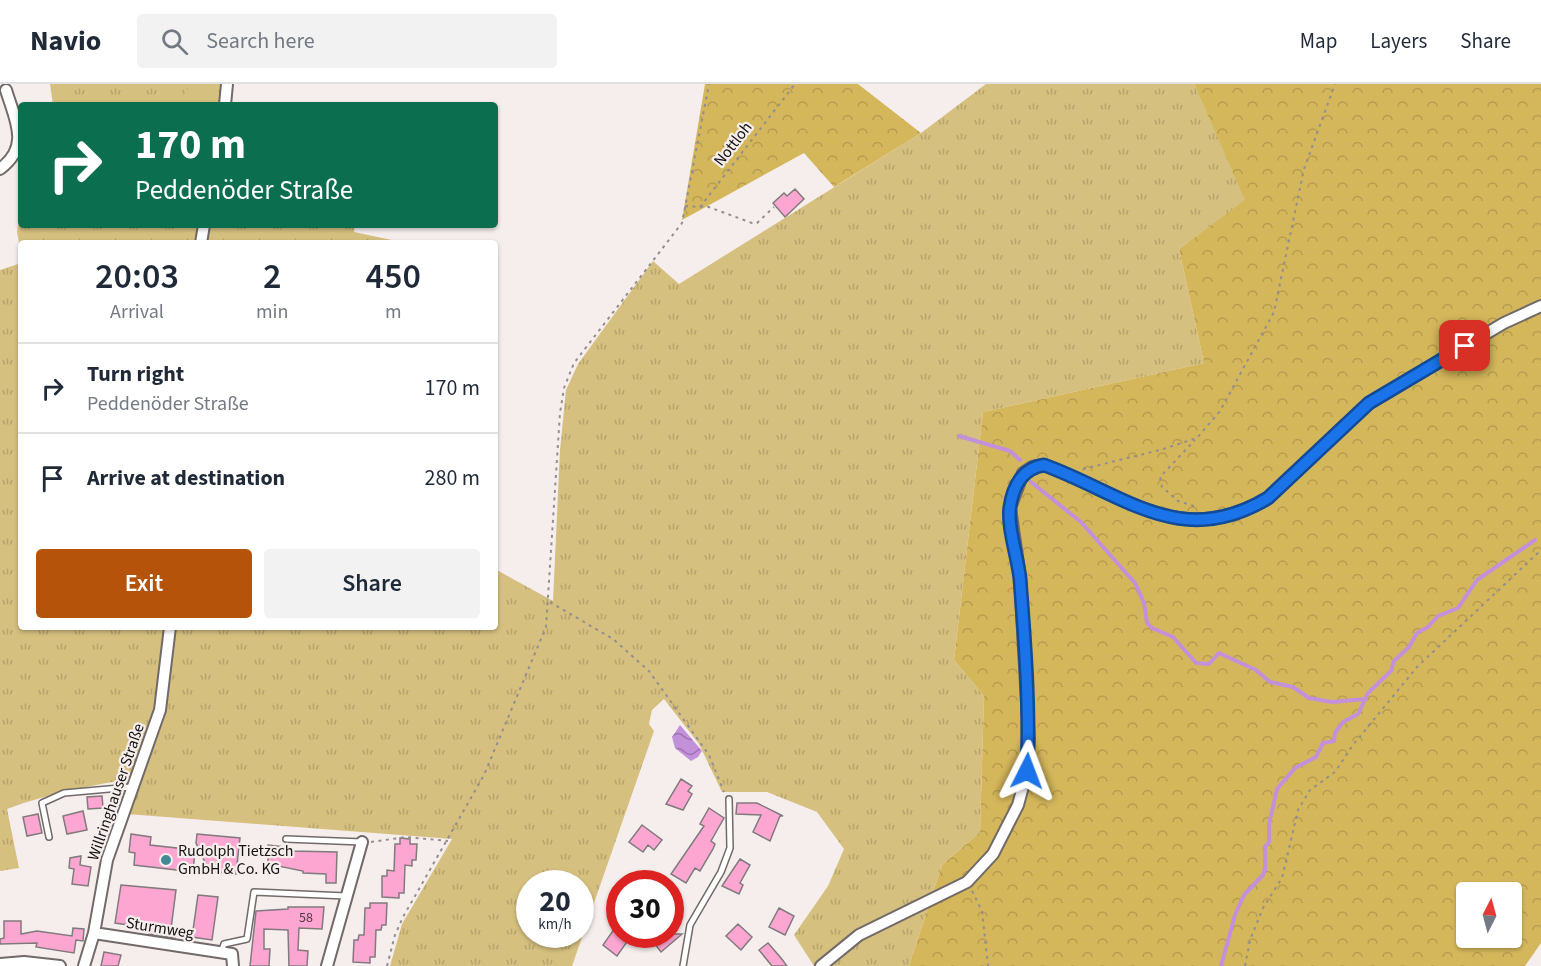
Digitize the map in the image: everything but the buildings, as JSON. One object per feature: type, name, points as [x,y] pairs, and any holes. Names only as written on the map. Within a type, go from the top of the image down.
[{"type":"street","points":[[225,102],[227,84]]},
{"type":"street","points":[[6,91],[18,133]]},
{"type":"street","points":[[0,169],[16,153],[18,146]]},
{"type":"street","points":[[822,966],[859,935],[967,882],[993,854],[1018,805],[1027,771],[1029,740],[1020,577],[1010,508],[1023,473],[1032,467],[1044,465],[1066,473],[1140,509],[1174,518],[1208,520],[1250,509],[1268,498],[1369,403],[1504,323],[1541,306]]},
{"type":"street","name":"Willringhauser Straße","points":[[84,966],[94,933],[107,860],[160,710],[170,630]]},
{"type":"street","points":[[327,966],[362,842]]},
{"type":"street","name":"Sturmweg","points":[[94,933],[221,953]]},
{"type":"street","points":[[221,953],[231,954],[233,966]]},
{"type":"street","points":[[0,964],[24,962],[60,966]]},
{"type":"lane","points":[[49,837],[42,803],[64,793],[131,788]]},
{"type":"lane","points":[[683,966],[690,925],[721,872],[730,848],[729,799]]},
{"type":"lane","points":[[286,839],[362,842]]},
{"type":"lane","points":[[221,953],[224,944],[247,939],[254,892],[346,896]]},
{"type":"path","points":[[387,966],[394,935],[484,775],[546,627],[555,480],[564,388],[574,363],[682,223],[709,84]]},
{"type":"path","name":"Nottloh","points":[[700,207],[795,84]]},
{"type":"path","points":[[1202,509],[1178,501],[1162,487],[1161,477],[1220,411],[1274,312],[1304,169],[1335,84]]},
{"type":"path","points":[[685,206],[706,206],[752,223],[757,222],[774,207]]},
{"type":"path","points":[[1066,473],[1161,450],[1197,438]]},
{"type":"path","points":[[1245,966],[1250,940],[1263,908],[1282,878],[1298,810],[1310,790],[1335,772],[1383,707],[1424,660],[1541,550]]},
{"type":"path","points":[[549,602],[613,639],[649,671],[709,755],[729,799]]},
{"type":"path","points":[[362,842],[406,837],[448,841]]},
{"type":"path","points":[[967,882],[982,911],[988,966]]},
{"type":"green space","points":[[50,84],[231,84],[228,102],[53,102]]},
{"type":"green space","points":[[705,84],[858,84],[921,133],[834,187],[804,153],[682,220]]},
{"type":"green space","points":[[986,84],[1194,84],[1246,200],[1179,249],[1204,363],[983,412],[954,660],[984,696],[980,832],[942,865],[909,966],[814,966],[794,935],[828,886],[844,849],[817,812],[767,792],[722,792],[699,744],[664,699],[652,710],[649,724],[654,731],[594,903],[594,870],[516,870],[516,948],[578,948],[572,966],[390,966],[402,924],[452,839],[127,814],[137,778],[71,790],[7,809],[19,868],[0,871],[0,270],[18,264],[18,630],[498,630],[498,571],[553,601],[560,450],[566,390],[578,364],[653,261],[679,284],[921,133]]},
{"type":"green space","points":[[1194,84],[1541,84],[1541,943],[1525,966],[909,966],[942,865],[980,832],[984,696],[954,660],[983,412],[1204,363],[1179,249],[1245,200]]},
{"type":"green space","points":[[185,89],[218,92],[216,102],[183,102]]},
{"type":"green space","points":[[18,226],[18,228],[355,228],[354,232],[392,240],[18,240],[17,232]]},
{"type":"water","points":[[680,725],[702,751],[691,761],[675,748],[672,737]]},
{"type":"waterway","points":[[959,436],[1010,451],[1020,460]]},
{"type":"waterway","points":[[1031,482],[1081,522],[1135,583],[1144,603],[1147,623],[1152,628],[1173,637],[1196,663],[1209,664],[1219,653],[1256,670],[1270,682],[1293,687],[1309,698],[1332,702],[1365,699]]},
{"type":"waterway","points":[[1221,966],[1235,915],[1244,895],[1263,875],[1265,869],[1265,847],[1269,842],[1269,824],[1277,789],[1295,768],[1316,757],[1323,743],[1334,741],[1335,733],[1343,722],[1358,714],[1368,693],[1391,671],[1394,661],[1409,647],[1417,633],[1428,627],[1438,616],[1458,608],[1477,580],[1535,540]]},
{"type":"place","name":"Rudolph Tietzsch GmbH & Co. KG","points":[[166,860]]},
{"type":"route","points":[[1027,771],[1029,740],[1020,577],[1010,508],[1023,473],[1032,467],[1044,465],[1066,473],[1140,509],[1174,518],[1208,520],[1228,516],[1250,509],[1268,498],[1369,403],[1465,346]]}]
